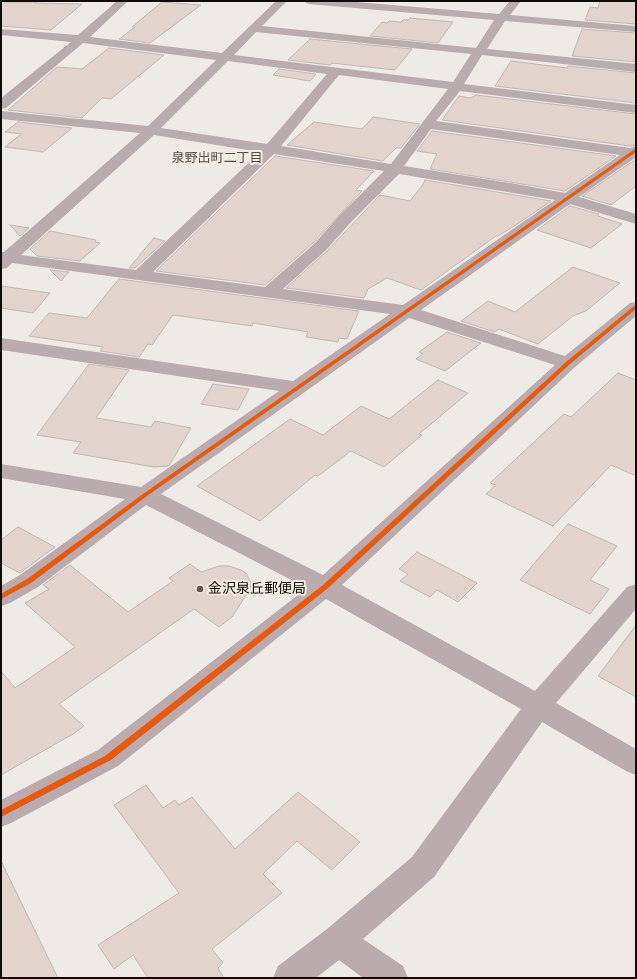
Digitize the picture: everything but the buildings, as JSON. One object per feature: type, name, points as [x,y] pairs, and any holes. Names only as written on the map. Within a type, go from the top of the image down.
[{"type":"street","points":[[1,105],[81,39],[124,1]]},
{"type":"street","points":[[3,260],[151,130],[282,1]]},
{"type":"street","points":[[308,1],[636,29]]},
{"type":"street","points":[[268,293],[320,247],[346,218],[395,169],[456,87],[501,18],[516,1]]},
{"type":"street","points":[[253,28],[636,68]]},
{"type":"street","points":[[1,32],[81,39],[636,109]]},
{"type":"street","points":[[139,276],[271,149],[336,71]]},
{"type":"street","points":[[1,128],[8,115],[151,130],[567,198],[636,219]]},
{"type":"street","points":[[427,124],[634,151]]},
{"type":"street","points":[[1,597],[29,581],[145,495],[634,151]]},
{"type":"street","points":[[3,260],[408,311],[568,364]]},
{"type":"street","points":[[1,814],[108,758],[325,587],[568,364],[636,307]]},
{"type":"street","points":[[1,344],[298,388]]},
{"type":"street","points":[[1,471],[145,495],[325,587],[538,706],[636,763]]},
{"type":"street","points":[[290,978],[338,940],[423,867],[538,706],[636,593]]},
{"type":"street","points":[[338,940],[391,978]]},
{"type":"cycle path","points":[[1,597],[29,581],[145,495],[636,150]]},
{"type":"cycle path","points":[[1,814],[108,758],[325,587],[568,363],[636,307]]},
{"type":"place","name":"金沢泉丘郵便局","points":[[200,589]]},
{"type":"district","name":"泉野出町二丁目","points":[[217,158]]}]
